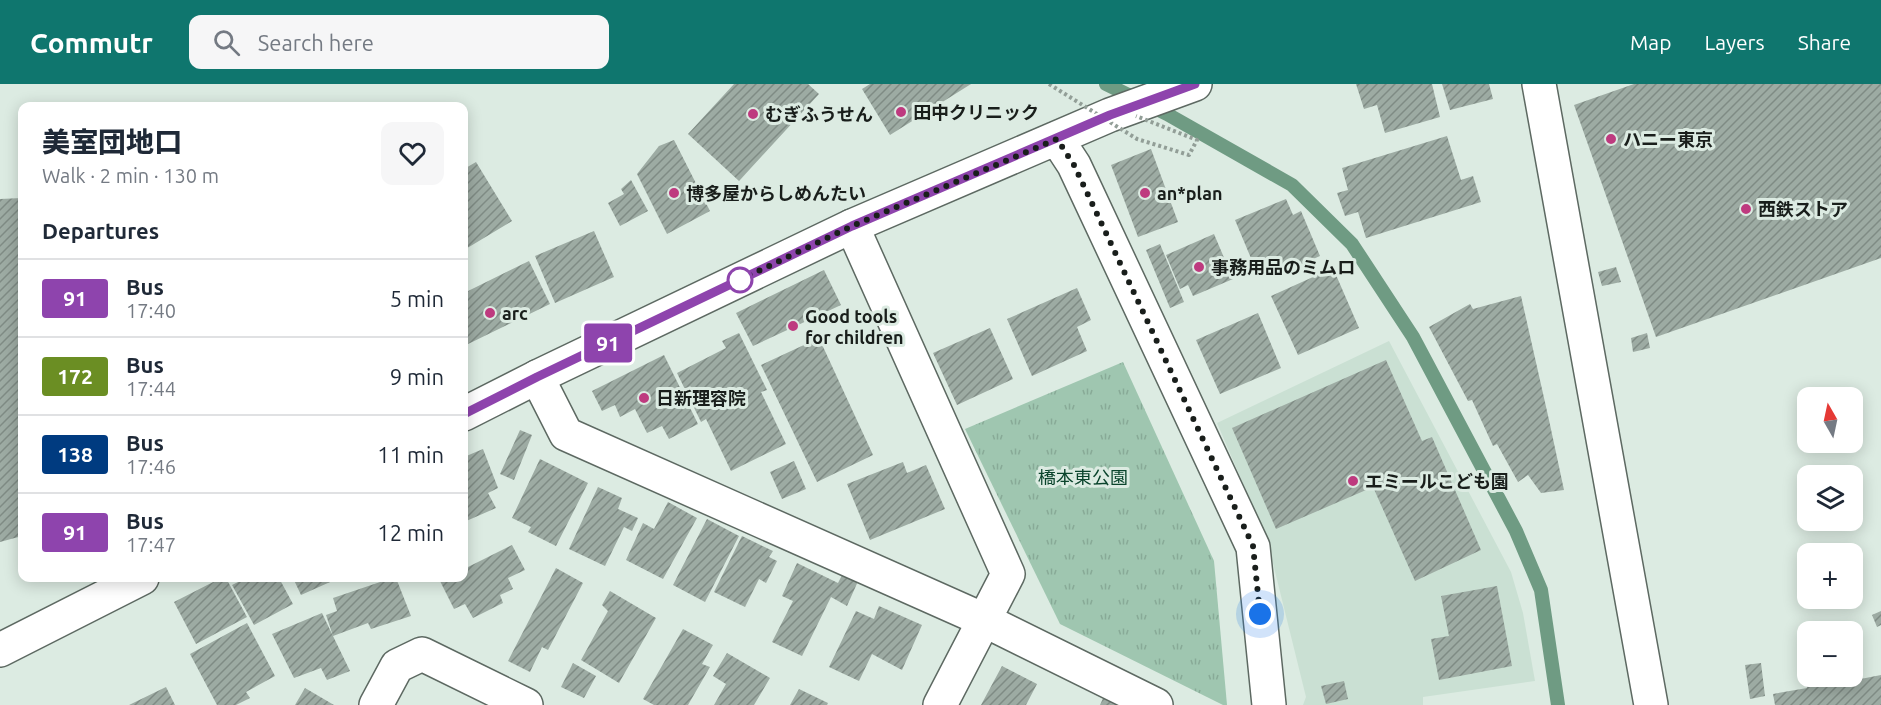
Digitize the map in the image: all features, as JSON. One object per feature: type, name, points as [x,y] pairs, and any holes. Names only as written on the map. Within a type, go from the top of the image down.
[{"type":"street","points":[[1539,84],[1652,705]]},
{"type":"street","points":[[468,412],[852,226],[1181,89]]},
{"type":"street","points":[[1057,139],[1074,165],[1253,546],[1269,705]]},
{"type":"street","points":[[852,226],[1008,574],[940,705]]},
{"type":"street","points":[[537,377],[566,434],[984,620],[1156,705]]},
{"type":"street","points":[[0,650],[134,582]]},
{"type":"street","points":[[376,705],[397,666],[422,654],[526,705]]},
{"type":"path","points":[[1049,84],[1137,139],[1189,155],[1197,140],[1123,115]]},
{"type":"shaded area","name":"エミールこども園","points":[[1389,341],[1511,572],[1523,613],[1535,681],[1423,697],[1423,705],[1303,705],[1306,697],[1267,539],[1217,423]]},
{"type":"green space","name":"橋本東公園","points":[[1123,362],[1214,561],[1227,705],[1060,624],[965,429]]},
{"type":"building","name":"むぎふうせん","points":[[734,84],[808,84],[819,94],[739,181],[688,134]]},
{"type":"building","name":"田中クリニック","points":[[870,84],[971,84],[890,135],[862,89]]},
{"type":"building","points":[[1356,84],[1432,84],[1440,117],[1385,133],[1377,105],[1364,109]]},
{"type":"building","points":[[1442,84],[1489,84],[1493,99],[1450,110]]},
{"type":"building","name":"西鉄ストア","points":[[1634,84],[1881,84],[1881,258],[1656,337],[1574,105]]},
{"type":"building","points":[[1447,136],[1461,180],[1473,176],[1481,202],[1366,238],[1358,212],[1345,216],[1337,193],[1348,190],[1342,168]]},
{"type":"building","name":"博多屋からしめんたい","points":[[674,140],[710,211],[667,234],[637,174],[659,146]]},
{"type":"building","name":"an*plan","points":[[1151,149],[1178,222],[1138,237],[1111,165]]},
{"type":"building","points":[[476,162],[512,221],[468,248],[468,167]]},
{"type":"building","points":[[631,180],[648,211],[620,226],[608,203],[624,194],[621,189]]},
{"type":"building","points":[[18,198],[18,537],[0,542],[0,199]]},
{"type":"building","points":[[1286,199],[1293,215],[1301,211],[1320,256],[1295,267],[1292,260],[1270,269],[1265,258],[1253,263],[1235,220]]},
{"type":"building","points":[[594,231],[614,277],[555,303],[535,256]]},
{"type":"building","name":"事務用品のミムロ","points":[[1214,234],[1233,279],[1193,296],[1188,285],[1180,289],[1166,255]]},
{"type":"building","points":[[1160,244],[1184,302],[1170,308],[1146,250]]},
{"type":"building","points":[[529,261],[550,304],[468,344],[468,291]]},
{"type":"building","points":[[1616,267],[1621,282],[1602,286],[1598,272]]},
{"type":"building","points":[[1333,268],[1359,328],[1298,355],[1271,296]]},
{"type":"building","points":[[824,270],[841,305],[753,346],[736,313]]},
{"type":"building","points":[[1077,288],[1091,320],[1077,327],[1087,351],[1032,376],[1007,319]]},
{"type":"building","points":[[1521,296],[1564,490],[1541,493],[1528,475],[1518,482],[1497,444],[1493,446],[1472,400],[1468,401],[1429,327],[1470,304],[1473,309]]},
{"type":"building","points":[[1258,313],[1281,368],[1220,394],[1196,340]]},
{"type":"building","points":[[990,328],[1013,379],[957,405],[933,353]]},
{"type":"building","points":[[739,333],[767,390],[761,392],[786,444],[731,471],[706,419],[701,422],[677,373],[726,348],[722,341]]},
{"type":"building","points":[[1647,333],[1650,348],[1633,352],[1631,338]]},
{"type":"building","points":[[819,338],[873,455],[817,482],[761,365]]},
{"type":"building","points":[[664,355],[698,424],[669,439],[662,426],[647,433],[635,409],[620,417],[615,405],[602,411],[592,391]]},
{"type":"building","points":[[1386,360],[1422,441],[1432,437],[1481,550],[1415,581],[1373,487],[1276,529],[1232,428]]},
{"type":"building","points":[[520,430],[532,435],[514,480],[500,474]]},
{"type":"building","points":[[483,449],[498,488],[488,493],[496,508],[468,520],[468,455]]},
{"type":"building","points":[[540,459],[588,483],[556,546],[528,532],[531,527],[512,518]]},
{"type":"building","points":[[794,461],[806,489],[782,499],[770,472]]},
{"type":"building","points":[[903,462],[907,473],[926,465],[945,509],[870,540],[847,484]]},
{"type":"building","points":[[598,487],[622,498],[618,509],[638,518],[632,531],[624,527],[605,566],[569,549]]},
{"type":"building","points":[[668,502],[697,518],[663,579],[626,560],[643,523],[654,529]]},
{"type":"building","points":[[707,519],[739,536],[705,602],[673,585]]},
{"type":"building","points":[[742,536],[773,551],[769,557],[777,561],[766,583],[759,579],[745,607],[714,592]]},
{"type":"building","points":[[512,545],[525,570],[508,578],[513,589],[500,595],[503,603],[473,618],[465,604],[454,609],[440,582],[468,582],[468,567]]},
{"type":"building","points":[[797,563],[838,583],[844,571],[859,579],[847,606],[831,597],[802,656],[772,642],[793,601],[782,596]]},
{"type":"building","points":[[556,568],[583,583],[548,650],[542,647],[530,672],[508,661]]},
{"type":"building","points":[[213,582],[228,582],[247,617],[196,644],[174,602]]},
{"type":"building","points":[[238,582],[281,582],[293,604],[254,625],[232,585]]},
{"type":"building","points":[[295,582],[330,582],[301,595]]},
{"type":"building","points":[[380,582],[398,582],[411,616],[371,629],[368,623],[333,636],[326,615],[337,611],[333,598]]},
{"type":"building","points":[[1497,586],[1512,666],[1439,680],[1431,639],[1449,636],[1441,596]]},
{"type":"building","points":[[610,591],[656,618],[619,683],[581,660],[608,611],[602,605]]},
{"type":"building","points":[[879,606],[922,625],[902,670],[872,654],[859,681],[829,667],[856,611],[874,619]]},
{"type":"building","points":[[1881,611],[1881,625],[1877,627],[1872,615]]},
{"type":"building","points":[[322,613],[350,671],[327,680],[321,668],[294,678],[272,634]]},
{"type":"building","points":[[247,623],[275,676],[246,692],[250,698],[236,705],[217,705],[190,654]]},
{"type":"building","points":[[683,629],[713,645],[702,664],[710,667],[688,705],[654,705],[643,699]]},
{"type":"building","points":[[727,653],[770,678],[754,705],[714,705],[726,684],[713,676]]},
{"type":"building","points":[[573,663],[596,676],[584,698],[561,687]]},
{"type":"building","points":[[1761,663],[1765,696],[1750,699],[1745,665]]},
{"type":"building","points":[[1002,666],[1037,684],[1026,705],[981,705]]},
{"type":"building","points":[[1881,675],[1881,705],[1775,705],[1773,694],[1807,687],[1863,687],[1863,679]]},
{"type":"building","points":[[1344,681],[1348,699],[1326,704],[1321,686]]},
{"type":"building","points":[[166,687],[175,705],[129,705]]},
{"type":"building","points":[[305,688],[334,705],[295,705]]},
{"type":"building","points":[[799,689],[828,703],[827,705],[790,705]]},
{"type":"building","points":[[1104,696],[1122,705],[1100,705]]},
{"type":"waterway","points":[[1106,84],[1167,114],[1292,185],[1352,244],[1413,337],[1516,531],[1541,590],[1558,705]]},
{"type":"bus line","name":"91","points":[[468,412],[852,226],[1110,115],[1195,84]]},
{"type":"place","name":"田中クリニック","points":[[901,112]]},
{"type":"place","name":"むぎふうせん","points":[[753,114]]},
{"type":"place","name":"ハニー東京","points":[[1611,139]]},
{"type":"place","name":"博多屋からしめんたい","points":[[674,193]]},
{"type":"place","name":"an*plan","points":[[1145,193]]},
{"type":"place","name":"西鉄ストア","points":[[1746,209]]},
{"type":"place","name":"事務用品のミムロ","points":[[1199,267]]},
{"type":"place","name":"arc","points":[[490,313]]},
{"type":"place","name":"Good tools for children","points":[[793,326]]},
{"type":"place","name":"日新理容院","points":[[644,398]]},
{"type":"place","name":"エミールこども園","points":[[1353,481]]},
{"type":"route","points":[[740,280],[852,226],[1057,139],[1074,165],[1253,546],[1260,614]]}]
